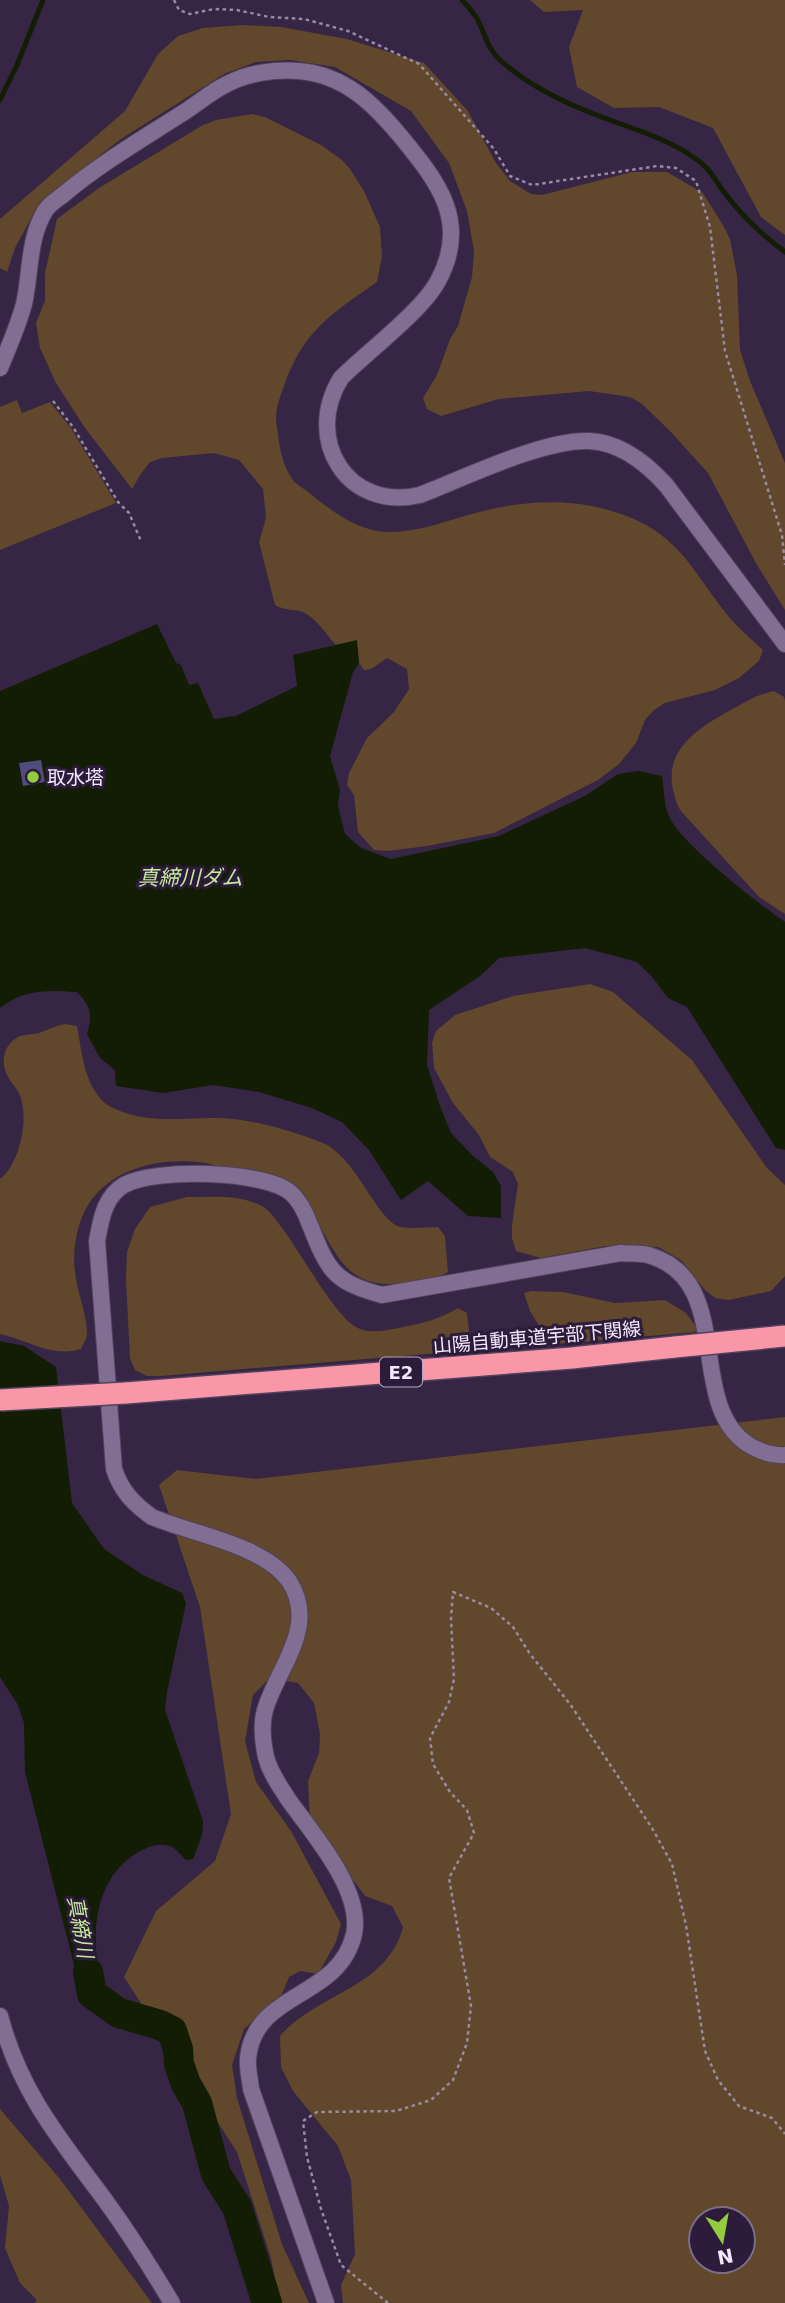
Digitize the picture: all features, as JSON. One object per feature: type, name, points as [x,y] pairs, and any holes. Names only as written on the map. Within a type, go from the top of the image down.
[{"type":"highway","name":"山陽自動車道宇部下関線","points":[[0,1400],[126,1393],[572,1358],[785,1336]]},
{"type":"street","points":[[0,369],[24,303],[35,233],[46,209],[117,155],[226,84],[249,76],[283,70],[316,73],[328,77],[355,90],[379,110],[431,172],[443,195],[450,221],[449,252],[444,268],[430,293],[341,378],[333,389],[325,421],[326,437],[330,451],[345,475],[371,493],[402,499],[540,449],[590,441],[621,449],[644,463],[666,485],[785,644]]},
{"type":"street","points":[[326,2303],[251,2089],[248,2056],[258,2029],[269,2015],[337,1969],[354,1933],[353,1905],[342,1878],[272,1775],[264,1749],[264,1713],[294,1647],[300,1618],[298,1605],[289,1581],[263,1557],[152,1517],[136,1506],[118,1480],[114,1469],[97,1241],[102,1210],[123,1186],[152,1175],[189,1172],[266,1181],[290,1192],[305,1211],[328,1266],[346,1283],[382,1294],[621,1253],[647,1255],[676,1269],[688,1284],[701,1310],[719,1403],[727,1423],[742,1440],[755,1448],[778,1456],[785,1455]]},
{"type":"street","points":[[0,2015],[30,2095],[139,2248],[172,2303]]},
{"type":"path","points":[[174,0],[179,10],[190,13],[214,9],[237,10],[269,17],[304,19],[348,30],[419,64],[494,149],[510,176],[532,185],[657,166],[676,168],[696,181],[710,227],[725,351],[782,535],[785,565]]},
{"type":"path","points":[[53,401],[73,427],[118,502],[129,513],[141,541]]},
{"type":"path","points":[[388,2303],[341,2265],[317,2196],[307,2157],[303,2121],[317,2112],[396,2111],[431,2100],[453,2080],[467,2043],[471,2006],[449,1878],[474,1833],[467,1810],[450,1792],[433,1763],[430,1738],[449,1702],[454,1679],[451,1619],[453,1592],[491,1608],[513,1627],[530,1654],[570,1704],[652,1828],[672,1864],[690,1947],[705,2051],[718,2080],[739,2106],[772,2118],[785,2134]]},
{"type":"shaded area","points":[[530,0],[785,0],[785,235],[761,217],[713,128],[659,107],[614,108],[577,87],[569,47],[583,10],[544,12]]},
{"type":"shaded area","points":[[243,25],[281,27],[347,39],[424,63],[468,111],[496,163],[510,181],[531,194],[542,195],[632,172],[667,172],[703,193],[730,239],[737,275],[740,350],[750,381],[785,463],[785,610],[757,565],[708,473],[670,431],[642,404],[630,397],[589,391],[499,399],[441,416],[427,409],[423,398],[437,375],[450,339],[458,326],[472,277],[474,251],[467,211],[449,163],[411,111],[335,67],[290,60],[256,62],[224,74],[121,139],[40,202],[15,248],[7,272],[0,268],[0,219],[125,111],[158,54],[178,36],[203,28]]},
{"type":"shaded area","points":[[252,114],[265,117],[321,145],[342,160],[364,191],[380,227],[382,256],[377,282],[320,325],[300,351],[280,396],[276,416],[281,453],[294,481],[346,519],[379,531],[410,530],[527,503],[585,505],[624,515],[643,523],[671,543],[729,617],[763,650],[759,661],[739,678],[715,690],[665,703],[654,710],[645,720],[636,743],[619,764],[598,780],[494,833],[427,846],[374,850],[358,832],[354,795],[347,785],[349,773],[367,738],[394,712],[409,689],[407,669],[387,658],[371,669],[364,670],[359,663],[356,641],[336,645],[308,615],[275,605],[259,542],[266,518],[263,489],[239,460],[214,453],[162,458],[150,462],[132,489],[85,428],[56,383],[40,348],[36,323],[45,301],[45,273],[57,219],[99,188],[203,125]]},
{"type":"shaded area","points":[[17,400],[22,413],[50,402],[71,428],[116,503],[0,550],[0,407]]},
{"type":"shaded area","points":[[774,691],[784,697],[785,701],[785,914],[759,897],[680,810],[673,792],[672,776],[674,762],[680,750],[700,729],[751,699]]},
{"type":"shaded area","points":[[590,984],[613,992],[692,1060],[767,1168],[785,1185],[785,1276],[771,1291],[729,1300],[715,1298],[705,1290],[681,1260],[658,1247],[606,1246],[541,1258],[516,1251],[512,1225],[518,1184],[513,1172],[490,1157],[479,1135],[453,1103],[434,1068],[432,1043],[436,1031],[455,1015],[513,996]]},
{"type":"shaded area","points":[[65,1024],[77,1026],[88,1078],[108,1105],[136,1116],[151,1118],[225,1118],[251,1122],[283,1129],[323,1143],[346,1162],[392,1223],[405,1228],[438,1227],[445,1236],[448,1272],[432,1279],[414,1282],[384,1284],[369,1281],[346,1267],[304,1199],[284,1183],[259,1174],[206,1163],[156,1163],[125,1173],[111,1181],[88,1205],[81,1220],[76,1237],[74,1264],[87,1326],[87,1336],[81,1349],[50,1350],[0,1334],[0,1179],[7,1172],[18,1151],[23,1126],[22,1103],[5,1070],[4,1056],[10,1043],[18,1037]]},
{"type":"shaded area","points":[[187,1197],[234,1198],[252,1201],[267,1210],[338,1310],[356,1327],[373,1331],[418,1324],[458,1308],[467,1313],[469,1331],[451,1350],[438,1353],[147,1376],[135,1370],[130,1358],[127,1252],[135,1229],[150,1207]]},
{"type":"shaded area","points":[[563,1292],[615,1303],[665,1300],[686,1313],[697,1328],[695,1332],[557,1344],[548,1341],[530,1311],[524,1293]]},
{"type":"shaded area","points":[[785,1417],[785,2303],[343,2303],[341,2285],[355,2254],[351,2180],[338,2146],[293,2091],[281,2067],[280,2036],[313,2009],[350,1988],[383,1964],[395,1947],[403,1927],[392,1906],[365,1896],[310,1822],[308,1781],[319,1753],[320,1734],[314,1703],[298,1683],[270,1678],[253,1695],[245,1741],[256,1782],[291,1831],[341,1924],[336,1942],[318,1974],[300,1971],[289,1977],[281,1996],[244,2029],[232,2065],[237,2098],[282,2244],[309,2303],[279,2303],[271,2258],[237,2152],[124,1977],[156,1911],[215,1861],[231,1814],[200,1607],[159,1485],[177,1470],[256,1479]]},
{"type":"shaded area","points":[[0,2109],[60,2179],[152,2303],[34,2303],[37,2300],[20,2283],[5,2248],[9,2206],[0,2175]]},
{"type":"water","name":"真締川ダム","points":[[157,624],[176,663],[181,665],[189,685],[198,683],[214,719],[236,716],[297,686],[293,655],[357,640],[359,663],[353,672],[330,756],[340,790],[338,806],[345,834],[361,848],[391,859],[499,836],[585,796],[618,774],[638,771],[662,776],[668,814],[675,826],[720,872],[785,922],[785,1150],[776,1148],[687,1007],[668,998],[637,962],[585,948],[499,958],[480,976],[429,1010],[427,1065],[440,1106],[451,1133],[493,1172],[501,1186],[501,1218],[468,1216],[428,1181],[401,1200],[369,1150],[342,1122],[312,1108],[259,1092],[213,1085],[163,1093],[116,1086],[115,1070],[100,1058],[87,1034],[90,1011],[77,992],[46,991],[27,994],[0,1008],[0,691]]},
{"type":"water","points":[[0,1341],[24,1346],[56,1367],[72,1503],[104,1549],[143,1575],[182,1593],[186,1603],[165,1710],[203,1821],[202,1835],[193,1859],[186,1860],[173,1847],[159,1845],[137,1853],[114,1873],[101,1900],[96,1929],[98,1965],[109,1997],[101,2008],[83,2000],[25,1772],[24,1723],[18,1705],[0,1677]]},
{"type":"building","name":"取水塔","points":[[41,760],[45,782],[23,786],[19,763]]},
{"type":"waterway","points":[[0,100],[43,0]]},
{"type":"waterway","points":[[462,0],[476,17],[495,55],[511,69],[565,102],[663,140],[693,157],[709,171],[742,214],[785,252]]},
{"type":"waterway","name":"真締川","points":[[88,1972],[92,1994],[119,2013],[172,2031],[178,2049],[179,2064],[197,2103],[216,2174],[237,2207],[267,2303]]},
{"type":"place","name":"取水塔","points":[[33,777]]}]
